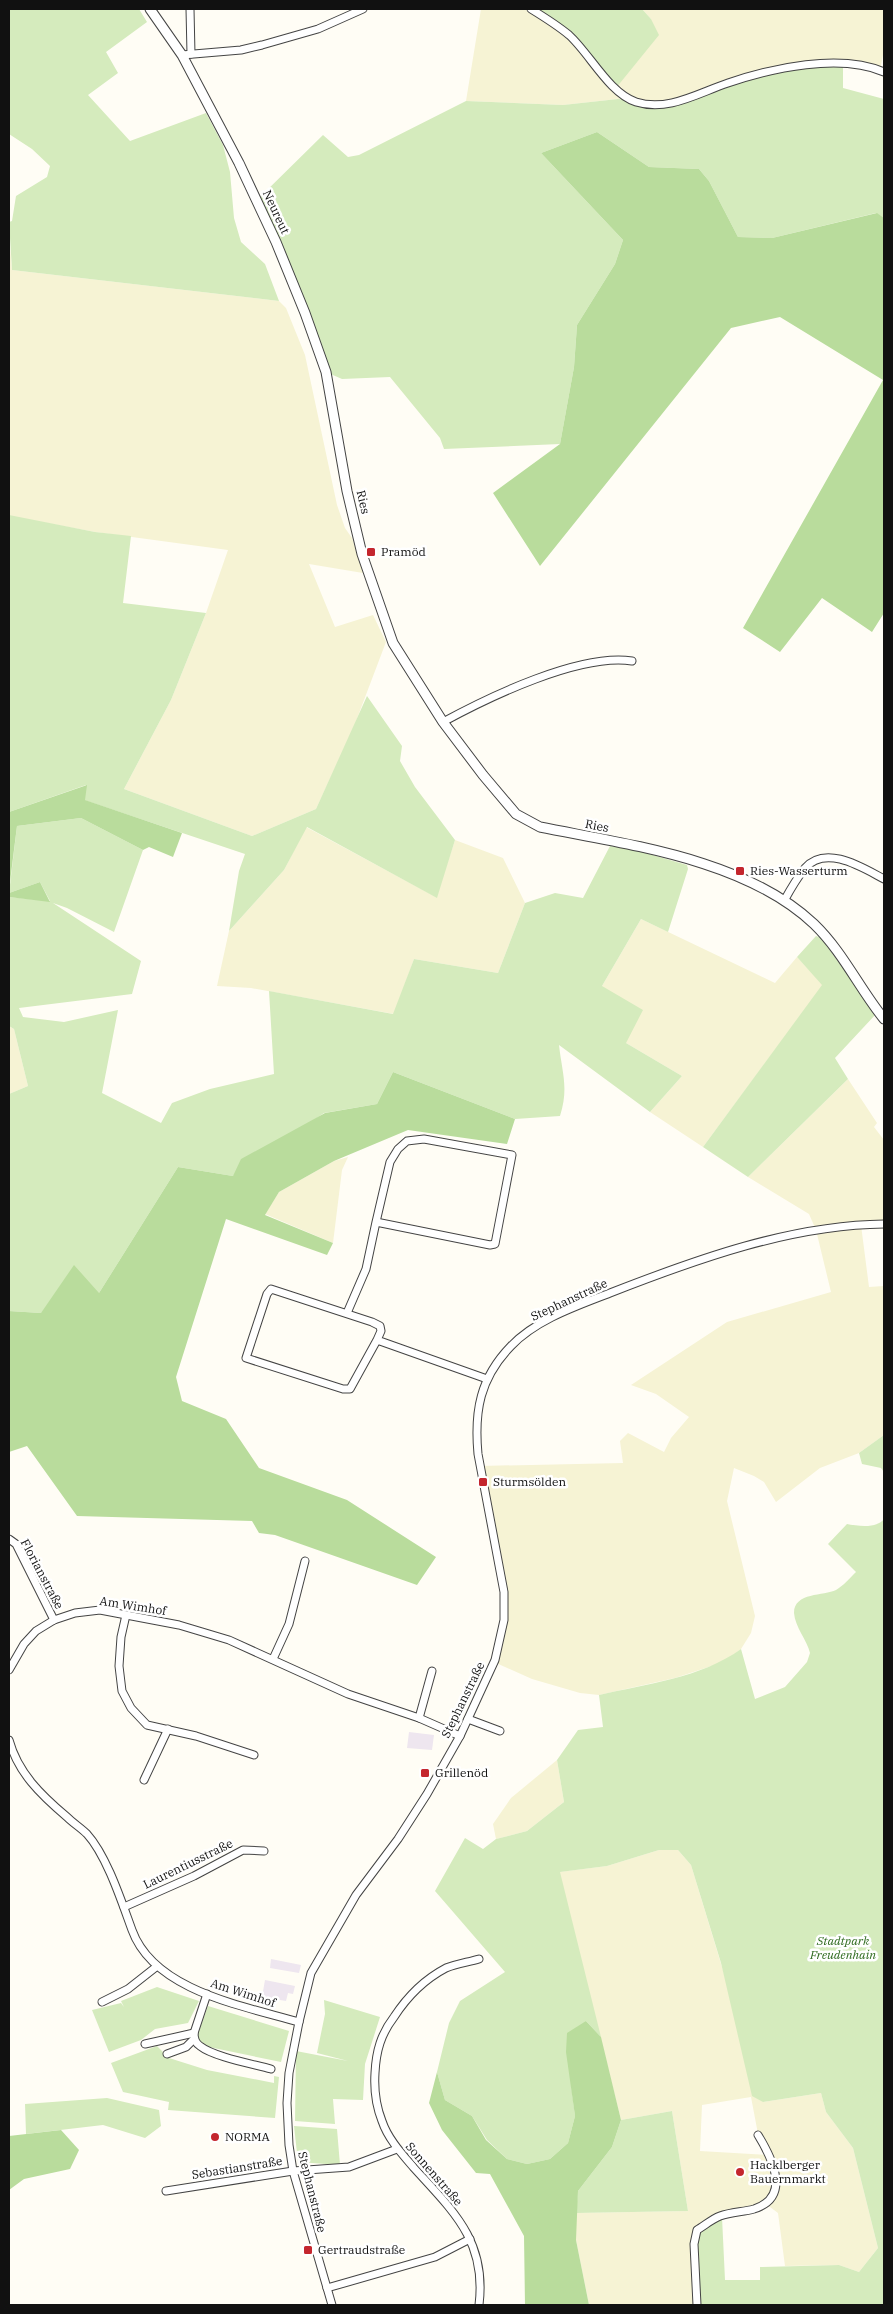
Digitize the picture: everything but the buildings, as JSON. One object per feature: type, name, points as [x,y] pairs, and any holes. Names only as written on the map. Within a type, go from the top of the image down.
[{"type":"street","name":"Neureut","points":[[150,9],[186,55],[239,163],[276,242],[305,313],[326,372],[329,388]]},
{"type":"street","name":"Neureut","points":[[186,55],[190,9]]},
{"type":"street","points":[[186,55],[241,50],[262,45],[318,29],[363,9]]},
{"type":"street","points":[[531,9],[568,35],[616,88],[627,98],[637,102],[669,104],[758,73],[797,67],[859,64],[884,72]]},
{"type":"street","name":"Ries","points":[[329,388],[347,491],[368,574],[393,643],[443,722],[503,801],[516,814],[540,827],[668,853],[731,874],[784,901],[809,920],[829,940],[884,1019]]},
{"type":"street","points":[[443,722],[484,700],[586,663],[615,658],[632,660]]},
{"type":"street","points":[[784,901],[805,868],[812,862],[819,860],[842,859],[884,879]]},
{"type":"street","points":[[347,1313],[366,1269],[376,1222],[390,1162],[398,1149],[407,1141],[424,1139],[512,1154],[495,1244],[490,1245],[376,1222]]},
{"type":"street","name":"Stephanstraße","points":[[332,2305],[294,2171],[289,2145],[289,2074],[311,1973],[356,1895],[398,1839],[427,1794],[460,1736],[495,1660],[504,1620],[504,1592],[501,1568],[489,1518],[476,1436],[476,1417],[487,1379],[496,1363],[512,1345],[534,1327],[618,1290],[690,1263],[766,1242],[839,1226],[884,1224]]},
{"type":"street","points":[[271,1290],[347,1313],[380,1326],[381,1331],[377,1340],[350,1389],[343,1389],[246,1358],[267,1294],[271,1290]]},
{"type":"street","points":[[377,1340],[487,1379]]},
{"type":"street","name":"Florianstraße","points":[[9,1539],[16,1544],[54,1620]]},
{"type":"street","points":[[273,1659],[289,1624],[305,1561]]},
{"type":"street","name":"Am Wimhof","points":[[9,1670],[24,1644],[36,1631],[54,1620],[74,1613],[100,1610],[196,1630],[229,1640],[348,1694],[419,1718],[460,1736]]},
{"type":"street","points":[[126,1615],[121,1637],[119,1666],[122,1691],[131,1708],[147,1725],[168,1729],[254,1755]]},
{"type":"street","points":[[419,1718],[432,1671]]},
{"type":"street","points":[[468,1719],[500,1730]]},
{"type":"street","points":[[144,1780],[168,1729]]},
{"type":"street","name":"Am Wimhof","points":[[9,1740],[13,1756],[34,1788],[88,1835],[114,1883],[133,1933],[145,1954],[156,1967],[182,1984],[207,1994],[299,2022]]},
{"type":"street","name":"Laurentiusstraße","points":[[124,1906],[194,1876],[243,1850],[264,1851]]},
{"type":"street","name":"Sonnenstraße","points":[[479,1960],[447,1968],[422,1984],[401,2006],[383,2032],[376,2059],[374,2090],[382,2122],[397,2149],[448,2203],[470,2239],[479,2262],[481,2291],[479,2305]]},
{"type":"street","points":[[102,2002],[128,1989],[156,1967]]},
{"type":"street","points":[[167,2054],[186,2047],[194,2036],[207,1994]]},
{"type":"street","points":[[145,2044],[194,2036]]},
{"type":"street","points":[[194,2036],[199,2046],[271,2069]]},
{"type":"street","points":[[696,2305],[694,2244],[697,2230],[720,2217],[766,2204],[773,2196],[776,2180],[774,2163],[758,2135]]},
{"type":"street","name":"Sebastianstraße","points":[[166,2191],[294,2171],[348,2166],[397,2149]]},
{"type":"street","points":[[327,2288],[435,2257],[470,2239]]},
{"type":"shaded area","points":[[481,9],[531,9],[651,19],[642,9],[884,9],[884,50],[880,70],[843,64],[689,99],[648,104],[627,98],[563,105],[466,101]]},
{"type":"shaded area","points":[[9,234],[12,270],[279,301],[286,308],[305,355],[337,505],[345,528],[352,538],[363,573],[309,564],[335,627],[373,615],[386,642],[353,729],[316,809],[252,836],[124,789],[171,700],[206,613],[228,550],[95,532],[9,516]]},
{"type":"shaded area","points":[[306,827],[436,897],[455,840],[503,858],[525,903],[498,973],[414,959],[394,1014],[251,988],[217,986],[229,931],[284,870]]},
{"type":"shaded area","points":[[641,919],[775,983],[797,957],[823,985],[703,1147],[650,1112],[682,1076],[626,1043],[602,986]]},
{"type":"shaded area","points":[[9,1026],[14,1029],[28,1086],[9,1094]]},
{"type":"shaded area","points":[[848,1079],[877,1123],[874,1127],[884,1140],[884,1224],[861,1225],[869,1287],[884,1286],[884,1435],[859,1453],[820,1468],[776,1502],[764,1482],[734,1468],[727,1501],[755,1616],[751,1633],[741,1649],[724,1662],[675,1678],[599,1695],[580,1693],[532,1679],[494,1662],[504,1620],[504,1592],[480,1466],[623,1463],[620,1441],[628,1433],[664,1452],[671,1438],[689,1417],[656,1394],[631,1385],[727,1322],[831,1292],[816,1230],[809,1214],[748,1177]]},
{"type":"shaded area","points":[[348,1157],[342,1170],[333,1243],[265,1214],[279,1192],[334,1161]]},
{"type":"shaded area","points":[[409,1732],[434,1735],[432,1750],[407,1748]]},
{"type":"shaded area","points":[[557,1760],[564,1802],[527,1831],[496,1839],[493,1824],[511,1798]]},
{"type":"shaded area","points":[[659,1850],[678,1850],[691,1865],[763,2102],[821,2093],[826,2112],[853,2148],[878,2248],[859,2272],[839,2265],[785,2266],[778,2213],[766,2204],[722,2217],[697,2305],[589,2305],[576,2240],[576,2213],[688,2211],[672,2111],[621,2120],[559,1872],[607,1866]],"holes":[[[751,2097],[758,2134],[769,2155],[700,2151],[702,2105]]]},
{"type":"shaded area","points":[[271,1959],[301,1965],[299,1973],[270,1968]]},
{"type":"shaded area","points":[[265,1980],[295,1986],[293,1994],[288,1993],[286,2001],[262,1997]]},
{"type":"green space","points":[[9,9],[139,9],[147,22],[106,52],[118,73],[88,95],[130,141],[206,113],[223,145],[230,172],[234,218],[241,242],[265,264],[279,301],[12,270],[9,222],[12,221],[16,196],[47,177],[50,166],[32,149],[9,134]]},
{"type":"green space","points":[[531,9],[642,9],[651,19],[659,35],[616,88],[577,43]]},
{"type":"green space","points":[[843,64],[843,88],[884,99],[884,218],[876,213],[772,238],[738,237],[709,181],[699,169],[649,167],[597,132],[541,153],[623,240],[615,264],[577,325],[574,367],[560,444],[444,449],[440,438],[390,377],[342,379],[326,372],[257,200],[323,135],[348,157],[359,155],[466,101],[563,105],[627,98],[644,103],[661,103],[694,96],[743,77],[759,73]]},
{"type":"green space","points":[[597,132],[649,167],[699,169],[709,181],[738,237],[772,238],[877,213],[884,218],[884,613],[872,632],[822,598],[780,652],[743,628],[883,380],[780,317],[731,328],[540,566],[493,493],[560,444],[574,367],[577,325],[615,264],[623,240],[541,153]]},
{"type":"green space","points":[[9,515],[95,532],[131,536],[123,603],[206,613],[171,700],[124,789],[252,836],[316,809],[367,696],[402,746],[400,761],[415,787],[455,840],[437,898],[307,827],[284,870],[229,931],[239,871],[245,854],[84,800],[86,785],[9,812]]},
{"type":"green space","points":[[87,785],[85,800],[182,833],[173,857],[149,847],[143,850],[81,818],[17,826],[9,890],[9,812]]},
{"type":"green space","points":[[81,818],[143,850],[114,932],[53,903],[141,961],[132,994],[19,1008],[23,1017],[64,1022],[118,1010],[102,1093],[161,1123],[172,1103],[210,1089],[274,1074],[269,991],[393,1014],[414,959],[498,973],[525,903],[555,893],[583,898],[610,846],[632,849],[687,865],[688,869],[668,932],[641,919],[602,986],[643,1010],[626,1043],[682,1076],[650,1112],[559,1045],[564,1088],[563,1106],[560,1116],[515,1119],[393,1072],[377,1104],[324,1113],[233,1176],[178,1167],[99,1293],[41,1313],[9,1311],[9,1094],[28,1086],[14,1029],[9,1026],[9,897],[50,901],[40,882],[9,893],[17,826]]},
{"type":"green space","points":[[40,882],[50,902],[9,897],[9,893]]},
{"type":"green space","points":[[816,936],[821,938],[876,1014],[835,1058],[848,1079],[748,1177],[703,1147],[822,985],[797,957]]},
{"type":"green space","points":[[393,1072],[515,1119],[507,1144],[408,1130],[334,1161],[279,1192],[265,1215],[333,1243],[327,1255],[226,1219],[176,1377],[182,1401],[226,1419],[259,1468],[347,1500],[436,1557],[417,1585],[275,1535],[259,1533],[252,1521],[77,1516],[27,1446],[9,1452],[9,1311],[41,1313],[74,1265],[99,1293],[178,1167],[233,1176],[241,1159],[325,1113],[377,1104]]},
{"type":"green space","points":[[884,1435],[884,1472],[881,1468],[862,1464],[859,1453]]},
{"type":"green space","name":"Stadtpark Freudenhain","points":[[884,1519],[884,2305],[697,2305],[696,2230],[722,2217],[725,2280],[760,2280],[760,2267],[839,2265],[859,2272],[878,2248],[853,2148],[826,2112],[821,2093],[763,2102],[752,2096],[721,1963],[691,1865],[678,1850],[659,1850],[607,1866],[560,1872],[601,2037],[586,2021],[571,2084],[575,2116],[568,2143],[550,2159],[527,2164],[507,2159],[487,2140],[472,2116],[445,2100],[437,2072],[449,2023],[460,2001],[505,1972],[435,1891],[465,1838],[483,1849],[496,1839],[527,1831],[564,1802],[557,1760],[578,1730],[603,1727],[599,1695],[673,1679],[709,1667],[741,1649],[755,1699],[785,1687],[807,1662],[810,1653],[795,1618],[795,1606],[804,1598],[836,1590],[856,1572],[828,1544],[847,1524],[872,1526]]},
{"type":"green space","points":[[157,1987],[199,2001],[188,2023],[155,2029],[141,2040],[109,2052],[92,2010],[121,2003],[124,2007],[121,2001]]},
{"type":"green space","points":[[324,2000],[380,2017],[365,2064],[363,2100],[333,2099],[335,2124],[295,2121],[296,2051],[348,2061],[317,2053],[325,2014]]},
{"type":"green space","points":[[208,2006],[289,2031],[281,2062],[209,2047],[196,2039]]},
{"type":"green space","points":[[586,2021],[601,2037],[621,2120],[612,2147],[578,2191],[576,2240],[589,2305],[525,2305],[524,2236],[490,2174],[476,2173],[442,2130],[429,2103],[437,2072],[445,2100],[472,2116],[486,2140],[507,2159],[527,2164],[550,2159],[568,2143],[575,2116],[566,2052],[567,2033]]},
{"type":"green space","points":[[157,2046],[169,2058],[207,2070],[274,2083],[274,2076],[279,2077],[275,2118],[168,2110],[169,2102],[123,2092],[111,2063]]},
{"type":"green space","points":[[107,2098],[159,2110],[161,2126],[145,2138],[103,2125],[26,2134],[25,2104]]},
{"type":"green space","points":[[672,2111],[688,2211],[576,2213],[578,2191],[612,2147],[621,2120]]},
{"type":"green space","points":[[294,2126],[337,2129],[340,2165],[298,2162]]},
{"type":"green space","points":[[61,2130],[79,2150],[70,2169],[24,2179],[9,2190],[9,2136]]},
{"type":"place","name":"Pramöd","points":[[371,552]]},
{"type":"place","name":"Ries-Wasserturm","points":[[740,871]]},
{"type":"place","name":"Sturmsölden","points":[[483,1482]]},
{"type":"place","name":"Grillenöd","points":[[425,1773]]},
{"type":"place","name":"NORMA","points":[[215,2137]]},
{"type":"place","name":"Hacklberger Bauernmarkt","points":[[740,2172]]},
{"type":"place","name":"Gertraudstraße","points":[[308,2250]]}]
